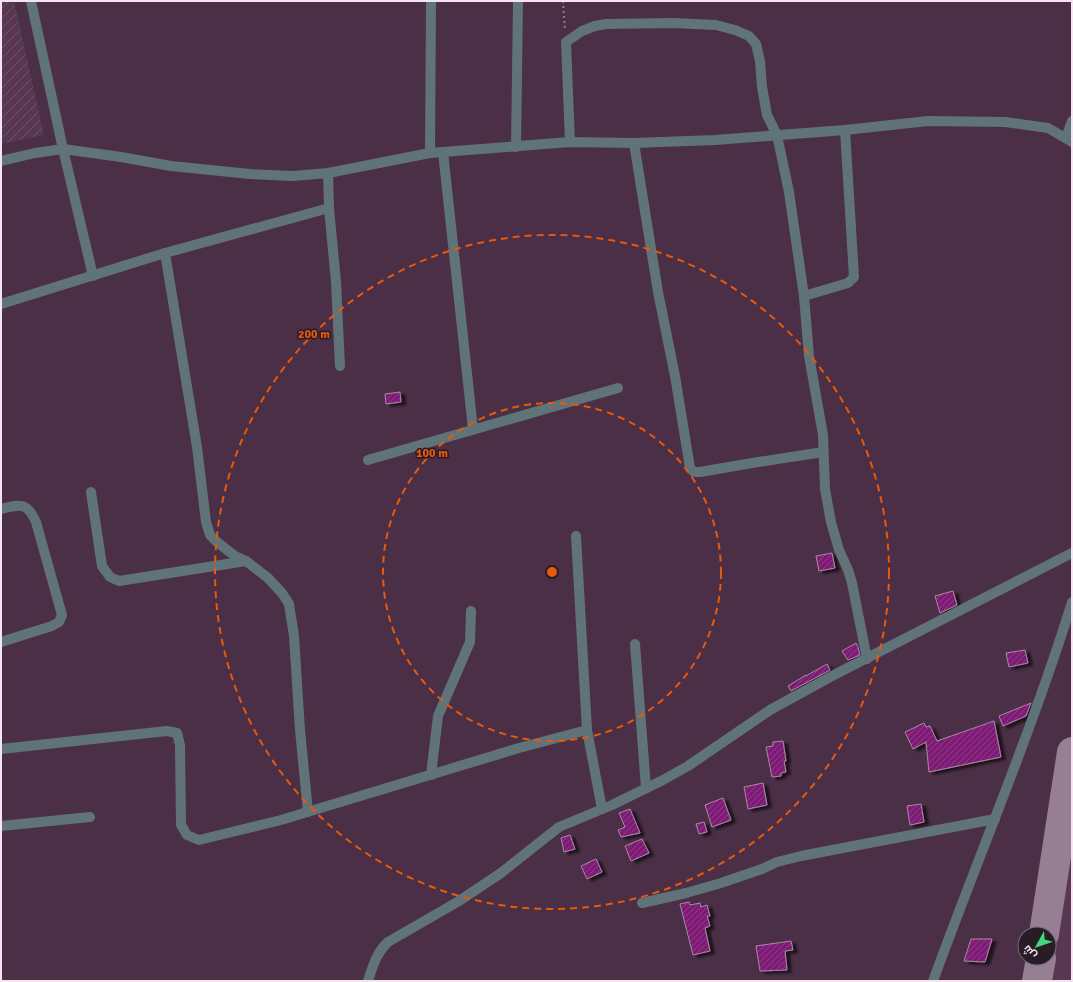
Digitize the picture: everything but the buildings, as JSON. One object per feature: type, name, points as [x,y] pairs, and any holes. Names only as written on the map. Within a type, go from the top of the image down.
[{"type":"street","points":[[31,1],[63,149],[93,276]]},
{"type":"street","points":[[430,153],[431,1]]},
{"type":"street","points":[[516,146],[518,1]]},
{"type":"street","points":[[570,142],[566,42],[582,31],[606,24],[673,23],[716,25],[735,30],[749,36],[756,44],[760,61],[762,87],[767,115],[777,134],[789,192],[804,296],[809,356],[823,435],[825,489],[831,522],[839,550],[848,570],[852,584],[867,659]]},
{"type":"street","points":[[1,161],[35,153],[63,149],[122,157],[171,166],[250,174],[293,176],[328,173],[430,153],[570,142],[634,143],[715,140],[777,134],[846,130],[928,121],[1005,122],[1048,128],[1069,140],[1072,121]]},
{"type":"street","points":[[804,296],[848,283],[854,277],[846,130]]},
{"type":"street","points":[[634,143],[658,292],[675,376],[690,468],[694,472],[700,472],[823,452]]},
{"type":"street","points":[[443,152],[473,428]]},
{"type":"street","points":[[328,173],[329,208],[336,282],[340,366]]},
{"type":"street","points":[[1,304],[165,253],[329,208]]},
{"type":"street","points":[[165,253],[197,447],[206,522],[210,535],[235,556],[246,561],[268,578],[282,593],[289,604],[294,636],[300,730],[308,812]]},
{"type":"street","points":[[368,460],[473,428],[618,388]]},
{"type":"street","points":[[91,492],[102,566],[110,577],[119,581],[246,561]]},
{"type":"street","points":[[1,509],[24,506],[31,511],[36,522],[62,615],[59,622],[52,626],[1,642]]},
{"type":"street","points":[[576,536],[587,730],[602,809]]},
{"type":"street","points":[[368,981],[376,956],[381,948],[388,942],[460,901],[501,873],[559,827],[602,809],[688,766],[770,710],[1072,553]]},
{"type":"street","points":[[933,981],[1050,671],[1072,602]]},
{"type":"street","points":[[431,775],[438,716],[470,642],[471,611]]},
{"type":"street","points":[[635,644],[646,788]]},
{"type":"street","points":[[1,749],[167,730],[177,733],[180,744],[181,825],[187,835],[199,840],[281,820],[519,748],[587,730]]},
{"type":"street","points":[[1,826],[90,817]]},
{"type":"street","points":[[642,903],[686,893],[762,869],[777,862],[801,856],[994,819]]},
{"type":"path","points":[[563,1],[566,42]]},
{"type":"shaded area","points":[[1,1],[14,1],[44,135],[1,144]]},
{"type":"shaded area","points":[[1072,741],[1072,981],[1036,981],[1039,966],[1057,966],[1057,926],[1044,926]]},
{"type":"taxiway","points":[[1045,926],[1072,752]]},
{"type":"taxiway","points":[[1037,981],[1040,966]]}]
